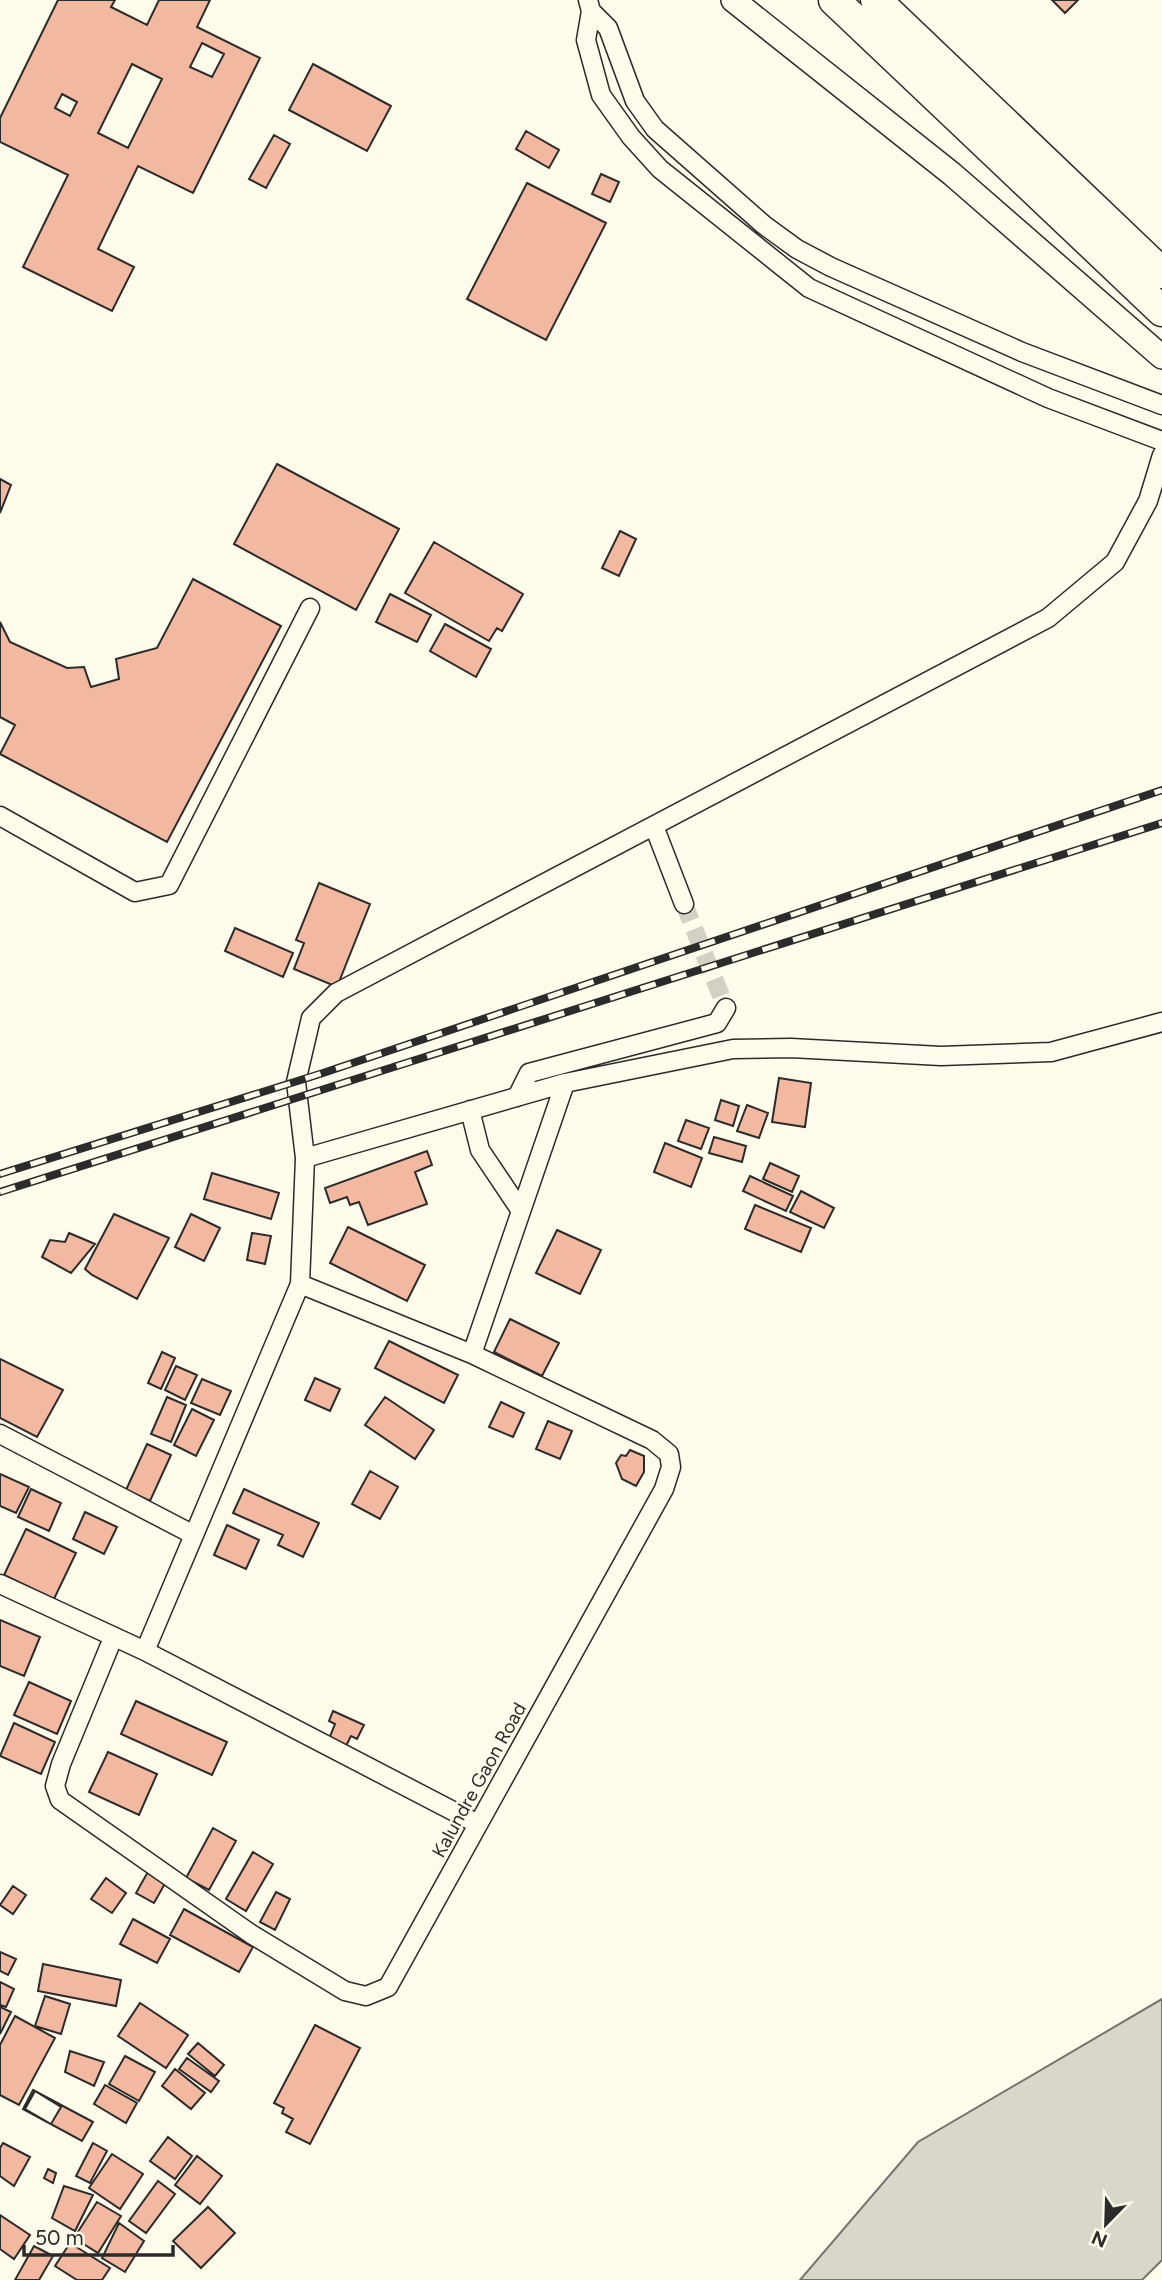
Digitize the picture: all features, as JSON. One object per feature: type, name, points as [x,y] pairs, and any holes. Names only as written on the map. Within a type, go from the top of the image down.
[{"type":"highway","points":[[834,0],[1157,307]]},
{"type":"highway","points":[[876,0],[1162,273]]},
{"type":"street","points":[[733,0],[952,174],[1162,357]]},
{"type":"street","points":[[589,5],[608,29],[635,101],[655,129],[764,225],[797,249],[831,267],[1022,352],[1162,405]]},
{"type":"street","points":[[589,5],[586,40],[601,94],[631,137],[660,169],[809,288],[1048,398],[1162,441]]},
{"type":"street","points":[[1129,328],[1157,307]]},
{"type":"street","points":[[145,1651],[300,1284],[305,1158],[296,1082],[310,1018],[336,993],[1048,618],[1115,562],[1148,501],[1162,455]]},
{"type":"street","points":[[0,816],[135,892],[169,885],[310,608]]},
{"type":"street","points":[[654,826],[684,904]]},
{"type":"street","points":[[517,1097],[529,1073],[717,1023],[726,1008]]},
{"type":"street","points":[[305,1158],[565,1083],[733,1049],[791,1048],[941,1056],[1051,1052],[1162,1022]]},
{"type":"street","points":[[472,1354],[565,1083]]},
{"type":"street","points":[[470,1110],[480,1150],[520,1211]]},
{"type":"street","name":"Kalundre Gaon Road","points":[[113,1638],[61,1764],[55,1786],[60,1800],[251,1934],[345,1991],[366,1996],[388,1987],[664,1489],[671,1467],[669,1454],[652,1440],[472,1354],[300,1284]]},
{"type":"street","points":[[0,1434],[194,1535]]},
{"type":"street","points":[[0,1584],[145,1651],[478,1824]]},
{"type":"shaded area","points":[[1162,1999],[1162,2260],[1142,2280],[800,2280],[918,2142]]},
{"type":"building","points":[[58,0],[115,0],[111,7],[147,25],[159,0],[210,0],[197,27],[260,58],[193,193],[138,166],[98,249],[134,267],[112,311],[23,267],[68,175],[0,142],[0,118]],"holes":[[[202,43],[224,54],[212,77],[190,67]],[[132,64],[162,79],[128,148],[98,133]],[[62,94],[77,102],[70,116],[55,108]]]},
{"type":"building","points":[[1052,0],[1078,0],[1065,13]]},
{"type":"building","points":[[313,64],[391,106],[367,151],[289,110]]},
{"type":"building","points":[[526,131],[559,150],[549,168],[516,149]]},
{"type":"building","points":[[274,135],[290,144],[266,188],[249,179]]},
{"type":"building","points":[[601,174],[619,182],[610,202],[592,194]]},
{"type":"building","points":[[527,183],[606,223],[546,340],[467,299]]},
{"type":"building","points":[[277,464],[399,529],[356,610],[234,544]]},
{"type":"building","points":[[0,479],[11,485],[0,513]]},
{"type":"building","points":[[620,531],[636,539],[619,576],[602,568]]},
{"type":"building","points":[[434,542],[523,594],[502,631],[497,628],[489,641],[405,593]]},
{"type":"building","points":[[193,579],[281,626],[167,842],[0,754],[15,725],[0,717],[0,622],[10,642],[67,668],[84,667],[91,687],[119,679],[116,659],[157,648]]},
{"type":"building","points":[[390,594],[431,615],[417,642],[376,622]]},
{"type":"building","points":[[445,624],[491,649],[476,677],[430,651]]},
{"type":"building","points":[[319,883],[370,904],[337,987],[294,969],[304,943],[296,940]]},
{"type":"building","points":[[235,928],[293,953],[283,977],[225,951]]},
{"type":"building","points":[[779,1078],[811,1083],[805,1127],[772,1122]]},
{"type":"building","points":[[721,1100],[739,1106],[733,1126],[715,1120]]},
{"type":"building","points":[[747,1105],[768,1113],[759,1138],[737,1131]]},
{"type":"building","points":[[686,1120],[709,1128],[701,1149],[678,1141]]},
{"type":"building","points":[[714,1137],[746,1146],[742,1162],[709,1153]]},
{"type":"building","points":[[665,1143],[702,1158],[691,1187],[654,1172]]},
{"type":"building","points":[[427,1151],[432,1165],[415,1172],[427,1204],[368,1225],[359,1202],[350,1205],[347,1197],[330,1203],[325,1188]]},
{"type":"building","points":[[770,1163],[799,1176],[792,1192],[763,1179]]},
{"type":"building","points":[[212,1173],[279,1193],[271,1219],[204,1199]]},
{"type":"building","points":[[750,1176],[793,1196],[786,1211],[743,1191]]},
{"type":"building","points":[[801,1191],[834,1208],[824,1228],[790,1212]]},
{"type":"building","points":[[755,1205],[811,1228],[801,1252],[745,1229]]},
{"type":"building","points":[[114,1214],[169,1238],[137,1299],[85,1269]]},
{"type":"building","points":[[191,1214],[220,1228],[204,1261],[175,1247]]},
{"type":"building","points":[[348,1227],[425,1265],[407,1301],[330,1263]]},
{"type":"building","points":[[557,1230],[601,1250],[580,1294],[536,1273]]},
{"type":"building","points":[[69,1233],[95,1244],[71,1273],[42,1257],[50,1240],[65,1242]]},
{"type":"building","points":[[252,1233],[271,1236],[265,1264],[247,1260]]},
{"type":"building","points":[[510,1319],[559,1343],[542,1376],[494,1352]]},
{"type":"building","points":[[389,1341],[458,1375],[444,1403],[375,1368]]},
{"type":"building","points":[[162,1352],[175,1358],[161,1389],[148,1383]]},
{"type":"building","points":[[0,1359],[63,1390],[37,1437],[0,1418]]},
{"type":"building","points":[[176,1366],[197,1375],[185,1400],[165,1390]]},
{"type":"building","points":[[315,1378],[340,1389],[330,1411],[305,1400]]},
{"type":"building","points":[[202,1379],[231,1391],[220,1415],[191,1403]]},
{"type":"building","points":[[167,1397],[186,1405],[171,1442],[151,1434]]},
{"type":"building","points":[[385,1397],[434,1430],[415,1459],[365,1425]]},
{"type":"building","points":[[501,1402],[524,1413],[513,1437],[489,1427]]},
{"type":"building","points":[[192,1409],[214,1420],[196,1456],[174,1445]]},
{"type":"building","points":[[548,1421],[572,1431],[560,1459],[536,1449]]},
{"type":"building","points":[[147,1444],[171,1455],[150,1501],[126,1490]]},
{"type":"building","points":[[630,1450],[644,1456],[644,1472],[636,1486],[622,1479],[616,1463],[621,1455],[626,1456]]},
{"type":"building","points":[[370,1471],[398,1487],[380,1519],[352,1504]]},
{"type":"building","points":[[0,1474],[29,1487],[16,1513],[0,1506]]},
{"type":"building","points":[[31,1489],[61,1503],[49,1531],[18,1517]]},
{"type":"building","points":[[244,1489],[319,1523],[303,1557],[278,1545],[283,1535],[233,1513]]},
{"type":"building","points":[[85,1512],[117,1527],[104,1554],[73,1539]]},
{"type":"building","points":[[227,1525],[259,1540],[246,1569],[214,1555]]},
{"type":"building","points":[[26,1529],[76,1553],[54,1599],[4,1575]]},
{"type":"building","points":[[0,1620],[40,1637],[24,1676],[0,1666]]},
{"type":"building","points":[[29,1682],[71,1701],[57,1734],[14,1715]]},
{"type":"building","points":[[136,1701],[227,1742],[212,1775],[121,1734]]},
{"type":"building","points":[[333,1711],[364,1725],[357,1739],[351,1736],[346,1746],[329,1739],[335,1724],[329,1721]]},
{"type":"building","points":[[14,1723],[55,1742],[41,1774],[0,1756]]},
{"type":"building","points":[[108,1752],[157,1774],[139,1815],[89,1792]]},
{"type":"building","points":[[213,1828],[236,1841],[209,1890],[186,1878]]},
{"type":"building","points":[[253,1852],[273,1864],[246,1911],[226,1899]]},
{"type":"building","points":[[149,1870],[167,1880],[154,1903],[136,1893]]},
{"type":"building","points":[[106,1878],[126,1893],[112,1913],[91,1899]]},
{"type":"building","points":[[13,1886],[26,1895],[13,1914],[0,1905]]},
{"type":"building","points":[[276,1892],[290,1899],[275,1930],[260,1922]]},
{"type":"building","points":[[184,1909],[253,1947],[239,1972],[170,1935]]},
{"type":"building","points":[[133,1919],[170,1939],[157,1963],[120,1944]]},
{"type":"building","points":[[0,1952],[16,1959],[8,1975],[0,1971]]},
{"type":"building","points":[[43,1964],[121,1980],[116,2006],[38,1991]]},
{"type":"building","points":[[0,1982],[14,1989],[6,2007],[0,2005]]},
{"type":"building","points":[[45,1996],[70,2004],[61,2034],[35,2026]]},
{"type":"building","points":[[140,2003],[188,2035],[166,2068],[118,2036]]},
{"type":"building","points":[[0,2007],[11,2012],[0,2034]]},
{"type":"building","points":[[15,2016],[55,2038],[19,2105],[0,2095],[0,2045]]},
{"type":"building","points":[[315,2025],[360,2048],[310,2144],[286,2132],[293,2119],[282,2113],[284,2108],[274,2103]]},
{"type":"building","points":[[198,2043],[224,2065],[215,2076],[188,2054]]},
{"type":"building","points":[[70,2051],[104,2062],[94,2086],[65,2072]]},
{"type":"building","points":[[125,2056],[155,2072],[139,2101],[109,2084]]},
{"type":"building","points":[[187,2058],[219,2081],[211,2092],[179,2069]]},
{"type":"building","points":[[175,2069],[205,2093],[191,2109],[162,2086]]},
{"type":"building","points":[[105,2085],[137,2103],[126,2123],[94,2104]]},
{"type":"building","points":[[33,2090],[93,2122],[82,2141],[23,2109]]},
{"type":"building","points":[[35,2091],[61,2107],[51,2124],[25,2109]]},
{"type":"building","points":[[168,2137],[192,2156],[175,2179],[150,2161]]},
{"type":"building","points":[[3,2143],[30,2157],[14,2186],[0,2176],[0,2148]]},
{"type":"building","points":[[93,2143],[107,2151],[90,2183],[76,2176]]},
{"type":"building","points":[[112,2154],[143,2174],[120,2209],[89,2188]]},
{"type":"building","points":[[197,2156],[222,2176],[200,2204],[175,2185]]},
{"type":"building","points":[[48,2169],[56,2173],[53,2183],[44,2178]]},
{"type":"building","points":[[158,2181],[175,2194],[146,2233],[129,2221]]},
{"type":"building","points":[[64,2186],[93,2195],[75,2231],[52,2218]]},
{"type":"building","points":[[97,2202],[121,2216],[98,2253],[74,2238]]},
{"type":"building","points":[[208,2207],[235,2233],[201,2268],[173,2241]]},
{"type":"building","points":[[0,2215],[30,2235],[14,2259],[0,2249]]},
{"type":"building","points":[[119,2223],[144,2241],[125,2272],[102,2258]]},
{"type":"building","points":[[70,2243],[110,2268],[102,2280],[77,2280],[55,2266]]},
{"type":"building","points":[[34,2246],[53,2256],[39,2280],[15,2280]]},
{"type":"tunnel","points":[[684,904],[726,1008]]},
{"type":"railway","points":[[0,1174],[323,1073],[1162,790]]},
{"type":"railway","points":[[0,1192],[1162,823]]}]
